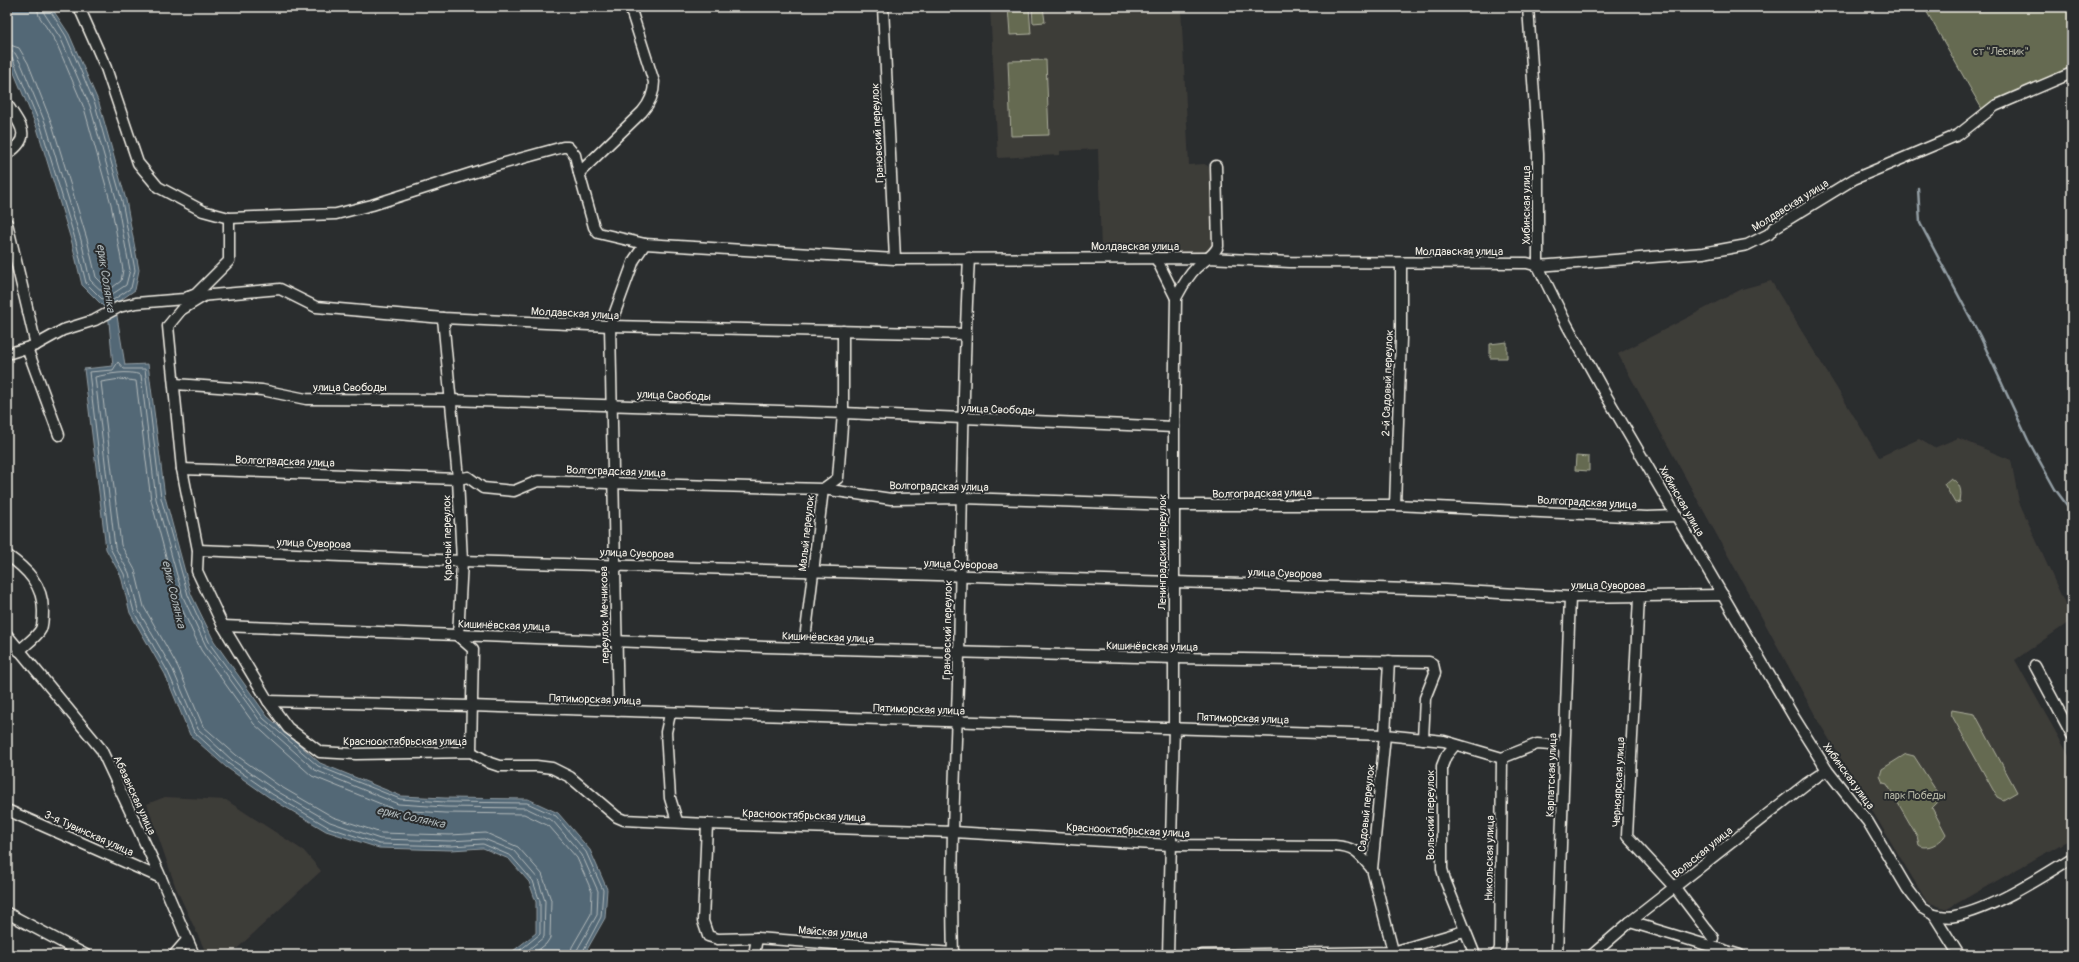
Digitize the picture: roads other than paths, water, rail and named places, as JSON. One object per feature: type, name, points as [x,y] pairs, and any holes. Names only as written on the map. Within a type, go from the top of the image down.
[{"type":"street","points":[[79,7],[106,68],[138,163],[158,187],[203,211],[229,218],[336,214],[494,166],[563,147],[568,147],[572,151],[579,173],[642,112],[647,106],[654,91],[654,82],[630,7]]},
{"type":"street","name":"Грановский переулок","points":[[882,7],[895,259]]},
{"type":"street","name":"Хибинская улица","points":[[1528,7],[1538,154],[1538,266],[1567,325],[1676,516],[1724,595],[1795,719],[1828,770],[1868,822],[1907,888],[1922,908],[1934,915],[1958,955]]},
{"type":"street","name":"Молдавская улица","points":[[579,173],[594,228],[598,233],[645,244],[895,259],[1208,258],[1290,262],[1527,263],[1538,266],[1703,253],[1747,244],[1769,234],[1774,228],[1854,179],[1950,138],[1995,106],[2072,72]]},
{"type":"street","points":[[7,104],[23,134],[22,141],[19,146],[7,154]]},
{"type":"street","name":"Ленинградский переулок","points":[[1168,955],[1174,728],[1174,427],[1176,298],[1185,281],[1218,246],[1216,166]]},
{"type":"street","points":[[188,297],[196,294],[229,261],[229,218]]},
{"type":"street","points":[[7,223],[32,347],[59,435]]},
{"type":"street","points":[[610,326],[634,260],[645,244]]},
{"type":"street","name":"Грановский переулок","points":[[954,954],[956,722],[963,498],[962,419],[968,258]]},
{"type":"street","points":[[1156,258],[1176,298]]},
{"type":"street","name":"2-й Садовый переулок","points":[[1395,505],[1401,338],[1401,263]]},
{"type":"street","name":"Молдавская улица","points":[[7,354],[32,347],[63,330],[95,320],[119,307],[136,303],[161,302],[188,297],[280,289],[316,306],[443,318],[610,326],[965,334]]},
{"type":"street","name":"Краснооктябрьская улица","points":[[204,296],[181,310],[168,326],[175,384],[182,469],[198,550],[197,571],[223,626],[268,702],[288,728],[320,752],[356,754],[471,752],[490,763],[499,766],[536,766],[561,772],[617,817],[624,820],[954,832],[1170,845],[1346,846],[1355,850],[1372,869]]},
{"type":"street","name":"Красный переулок","points":[[443,318],[458,478],[462,561],[458,636]]},
{"type":"street","name":"переулок Мечникова","points":[[610,326],[613,406],[618,711]]},
{"type":"street","name":"Малый переулок","points":[[804,648],[823,489],[838,478],[843,413],[843,332]]},
{"type":"street","name":"улица Свободы","points":[[175,384],[262,390],[306,399],[450,400],[843,413],[1174,427]]},
{"type":"street","name":"Волгоградская улица","points":[[182,469],[458,478],[468,477],[483,488],[514,490],[538,481],[823,489],[891,499],[963,498],[1174,505],[1395,505],[1647,517],[1676,516]]},
{"type":"street","name":"улица Суворова","points":[[198,550],[462,561],[615,564],[1460,591],[1570,597],[1724,595]]},
{"type":"street","points":[[7,554],[21,565],[37,583],[43,600],[43,619],[40,631],[19,651]]},
{"type":"street","name":"Карпатская улица","points":[[1557,955],[1570,597]]},
{"type":"street","name":"Черноярская улица","points":[[1639,597],[1627,836],[1676,889],[1713,938]]},
{"type":"street","name":"Кишинёвская улица","points":[[223,626],[616,642],[959,653],[1429,662],[1433,664],[1435,673],[1425,698],[1423,739]]},
{"type":"street","name":"Абазанская улица","points":[[7,635],[27,662],[101,750],[161,878],[194,955]]},
{"type":"street","points":[[458,636],[473,649],[471,752]]},
{"type":"street","name":"Садовый переулок","points":[[1389,661],[1385,735],[1372,869],[1393,954]]},
{"type":"street","points":[[2035,666],[2069,721],[2072,735]]},
{"type":"street","name":"Пятиморская улица","points":[[268,702],[471,706],[670,714],[1385,735],[1444,741],[1502,758]]},
{"type":"street","points":[[670,714],[666,732],[670,798],[677,821]]},
{"type":"street","points":[[1502,758],[1537,744],[1564,746]]},
{"type":"street","name":"Вольский переулок","points":[[1455,745],[1446,756],[1442,766],[1441,860],[1445,880],[1464,931],[1475,955]]},
{"type":"street","name":"Никольская улица","points":[[1495,955],[1499,952],[1500,947],[1502,758]]},
{"type":"street","name":"Вольская улица","points":[[1592,955],[1630,922],[1676,889],[1806,784],[1828,770]]},
{"type":"street","name":"3-я Тувинская улица","points":[[8,813],[161,878]]},
{"type":"street","name":"Майская улица","points":[[707,824],[704,921],[708,936],[718,939],[756,938],[954,954]]},
{"type":"street","points":[[1934,915],[1955,917],[1979,908],[2008,895],[2072,858]]},
{"type":"street","points":[[7,913],[86,955]]},
{"type":"street","points":[[1630,922],[1740,955]]},
{"type":"street","points":[[1202,955],[1393,954],[1464,931]]},
{"type":"street","points":[[754,955],[756,938]]},
{"type":"street","points":[[174,955],[187,940]]},
{"type":"water","name":"ерик Солянка","points":[[7,7],[51,7],[69,34],[99,103],[126,200],[139,270],[135,290],[115,304],[125,365],[148,364],[165,497],[191,594],[214,641],[267,716],[320,763],[401,796],[528,799],[558,813],[590,850],[607,889],[605,918],[584,955],[508,955],[536,933],[536,902],[529,882],[509,859],[483,848],[451,850],[379,848],[326,831],[270,798],[226,767],[190,735],[165,674],[130,613],[121,576],[106,549],[84,369],[113,366],[108,311],[82,285],[72,243],[37,128],[7,56]]},
{"type":"waterway","points":[[1918,188],[1920,223],[1980,336],[2028,440],[2055,489],[2072,512]]},
{"type":"park label","name":"ст \"Лесник\"","points":[[2001,51]]},
{"type":"park label","name":"парк Победы","points":[[1915,795]]}]
